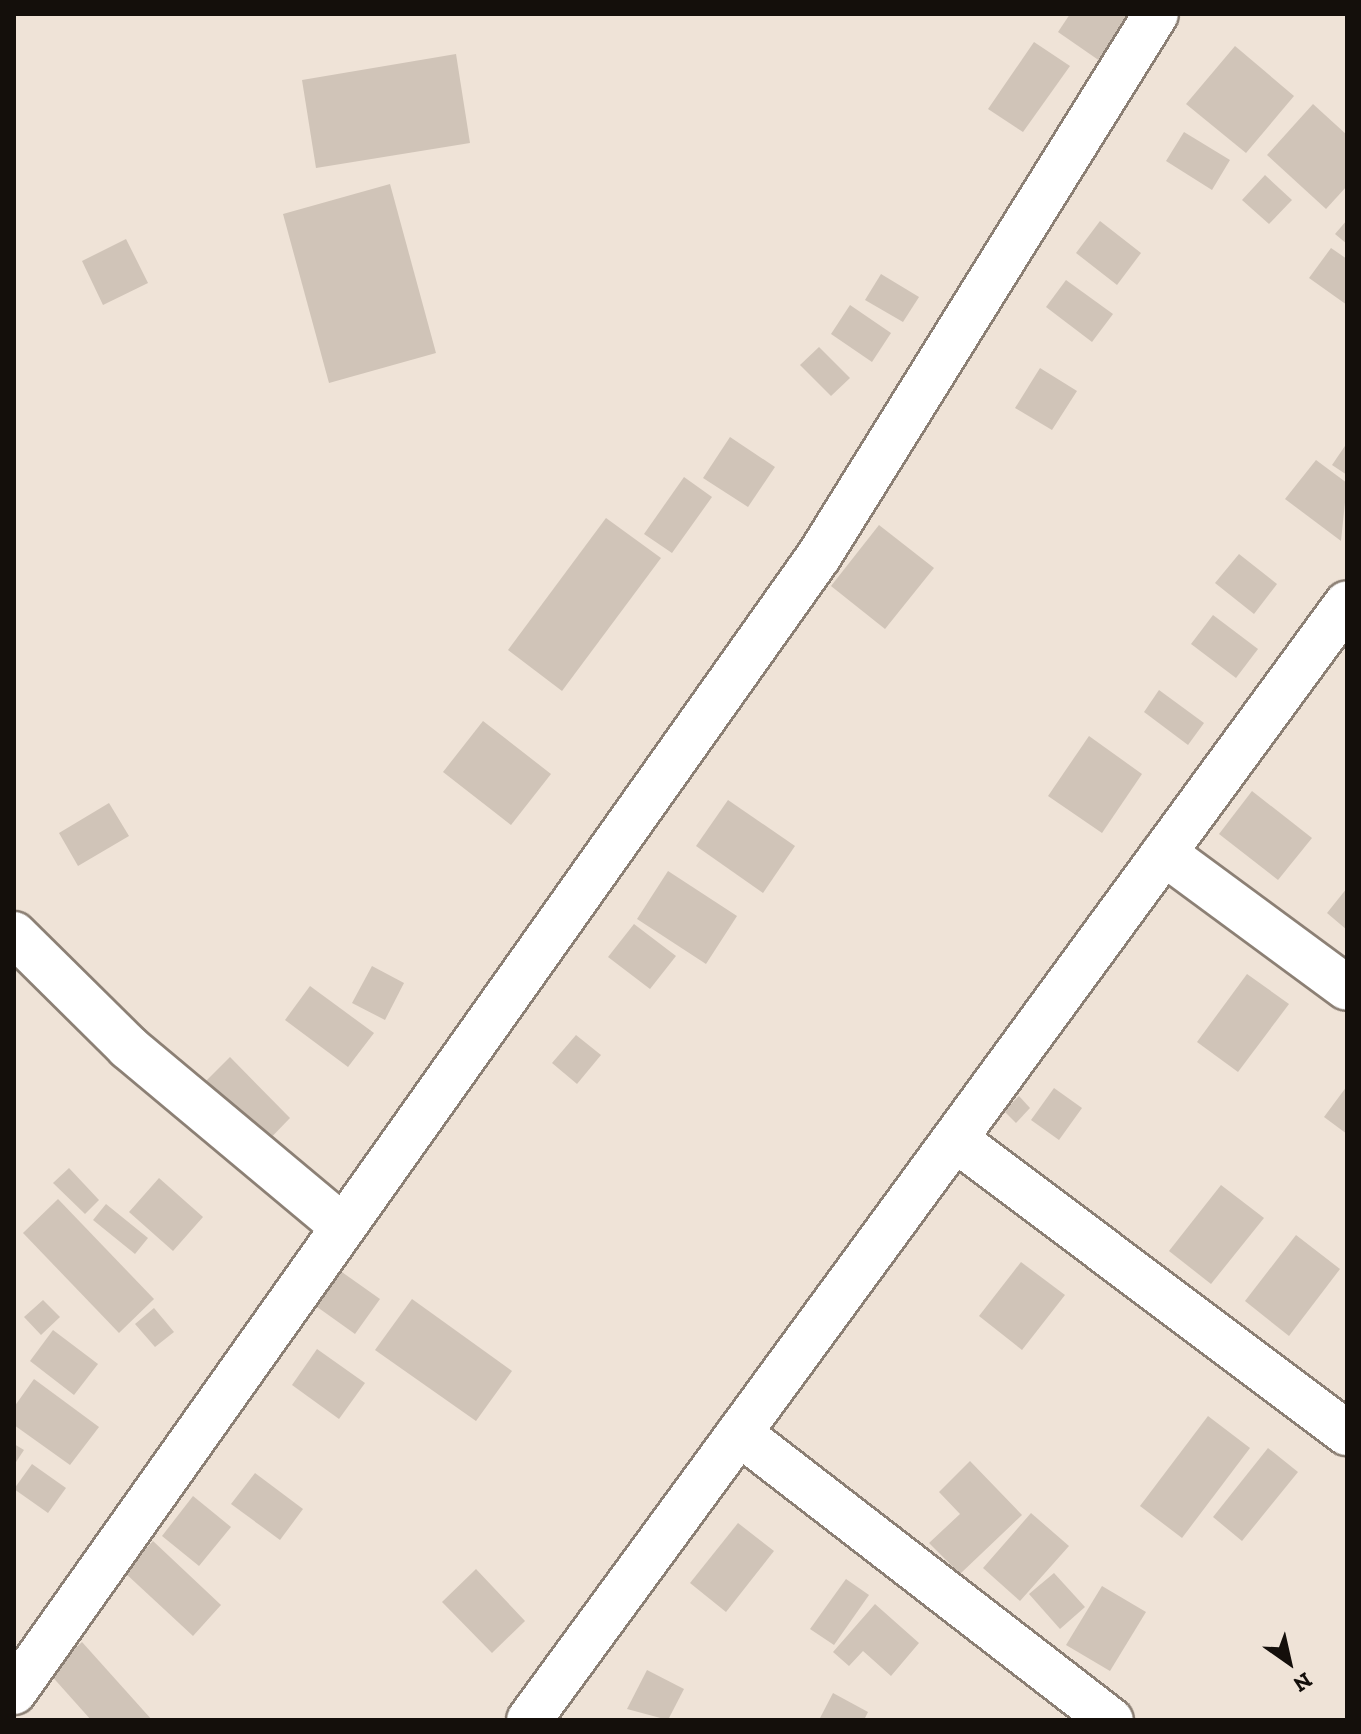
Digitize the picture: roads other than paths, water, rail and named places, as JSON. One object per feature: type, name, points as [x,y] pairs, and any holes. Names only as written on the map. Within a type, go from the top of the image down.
[{"type":"street","points":[[14,1692],[819,556],[1156,14]]},
{"type":"street","points":[[529,1720],[1347,603]]},
{"type":"street","points":[[1164,853],[1347,988]]},
{"type":"street","points":[[14,934],[128,1047],[342,1226]]},
{"type":"street","points":[[955,1139],[1347,1433]]},
{"type":"street","points":[[739,1433],[1111,1720]]}]
